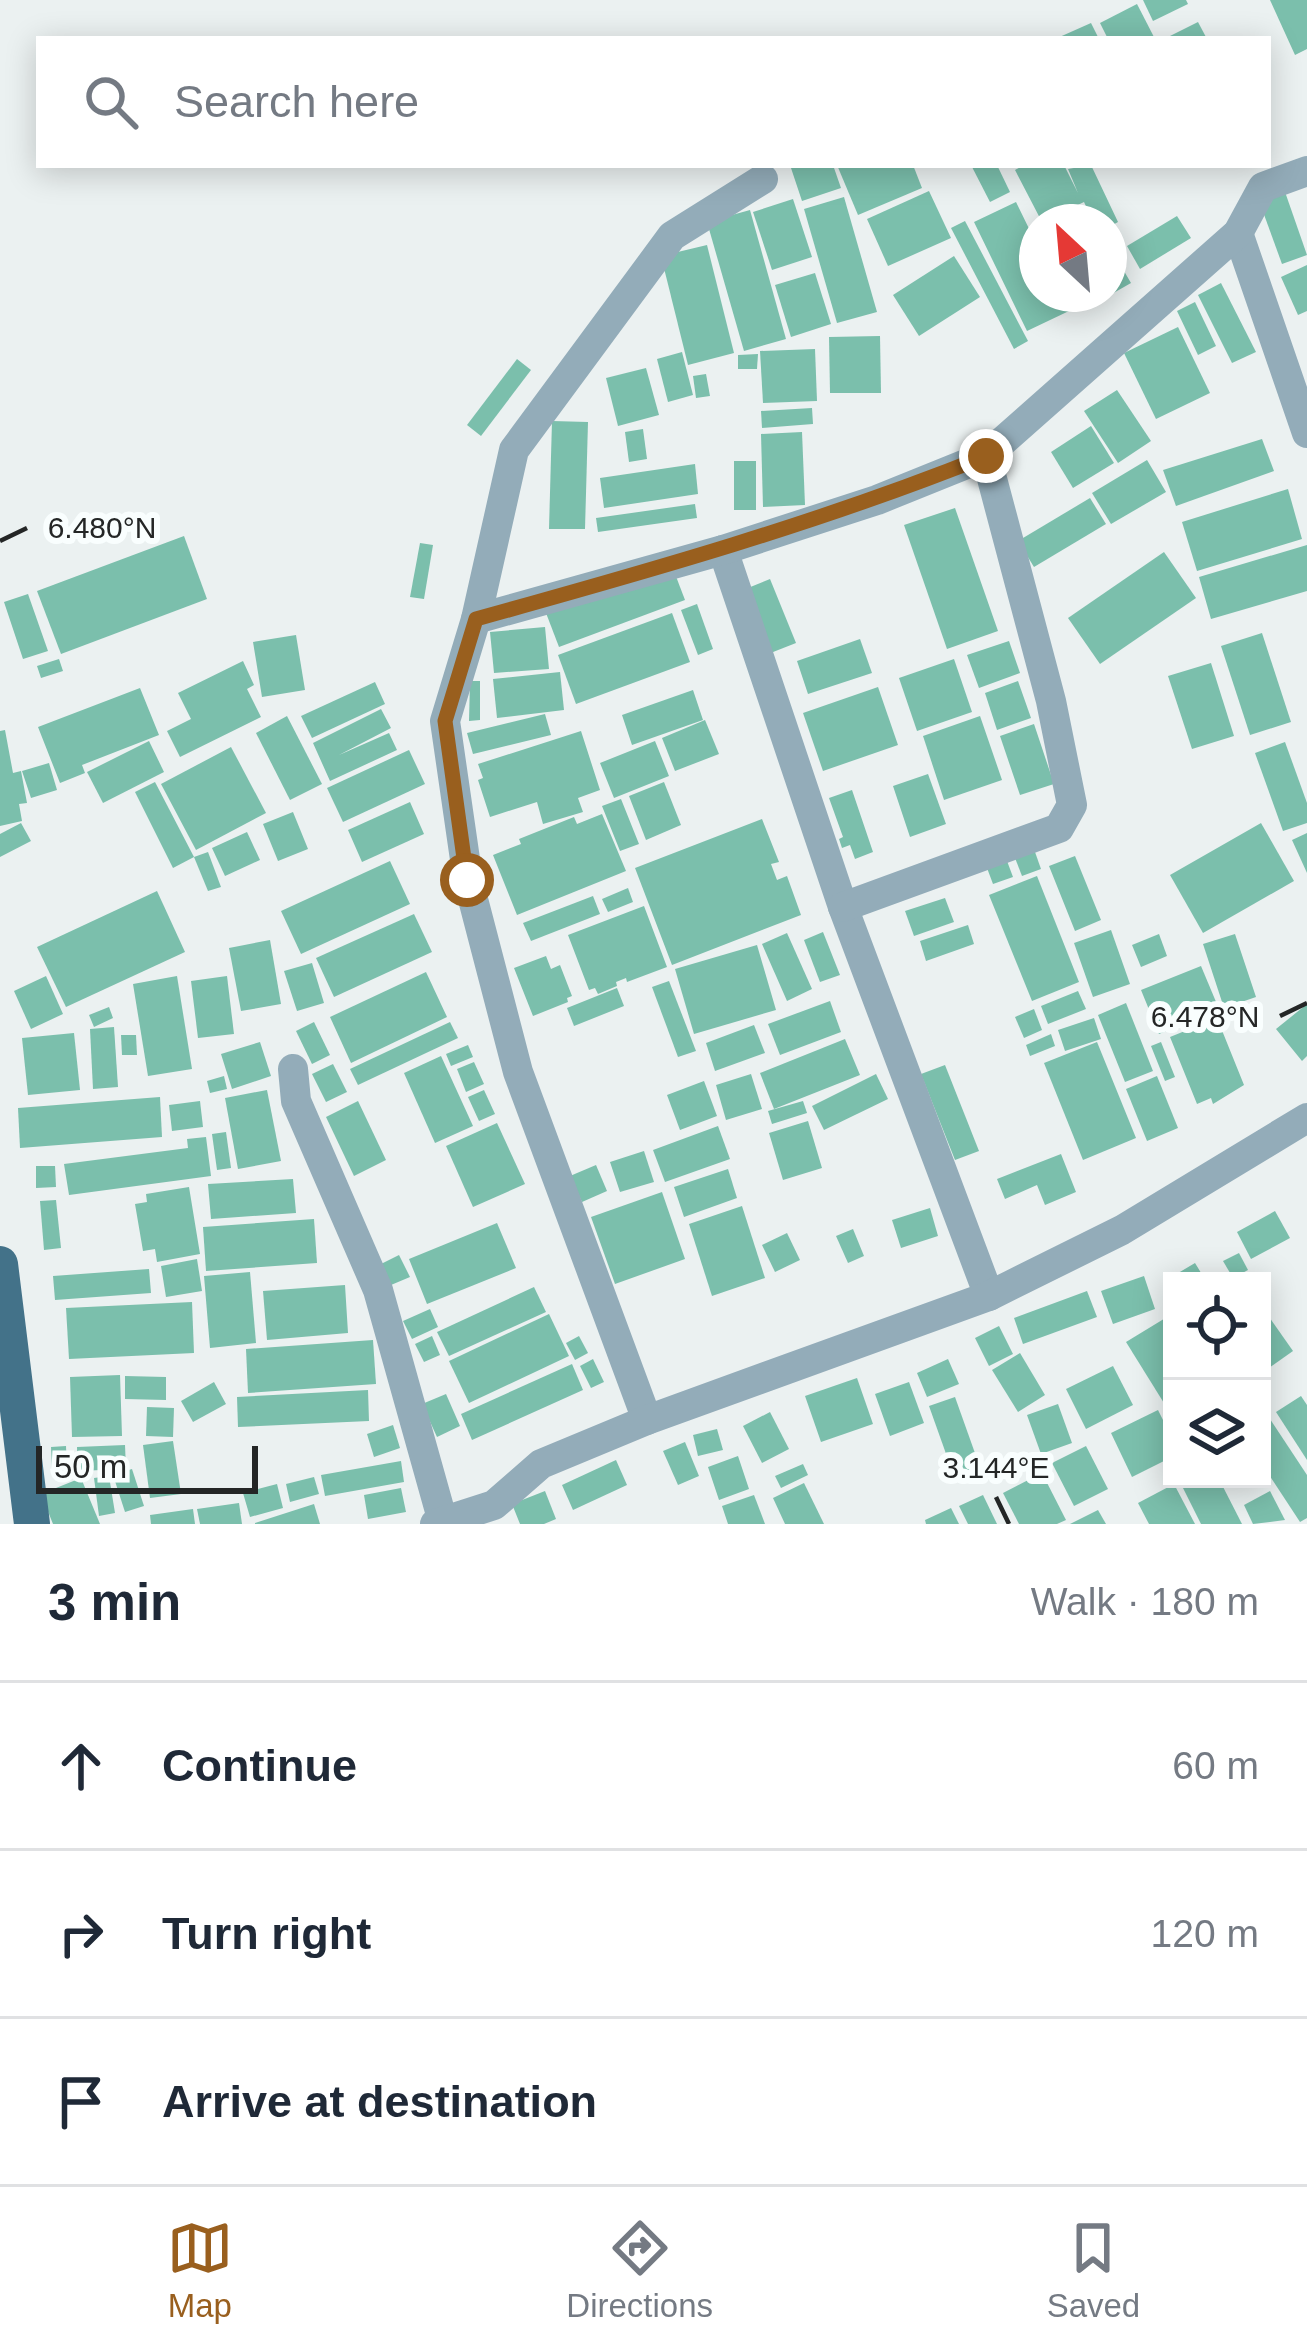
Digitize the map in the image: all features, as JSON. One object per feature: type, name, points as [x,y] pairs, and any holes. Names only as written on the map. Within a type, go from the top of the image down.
[{"type":"main road","points":[[0,1264],[32,1524]]},
{"type":"street","points":[[476,619],[723,550],[877,500],[986,456],[1238,233],[1263,187],[1307,171]]},
{"type":"street","points":[[647,1420],[518,1072],[467,880],[445,721],[476,619],[514,450],[672,236],[763,179]]},
{"type":"street","points":[[1238,233],[1307,433]]},
{"type":"street","points":[[843,907],[1059,828],[1072,805],[1052,701],[986,456]]},
{"type":"street","points":[[723,550],[843,907],[989,1296]]},
{"type":"street","points":[[293,1069],[296,1100],[378,1290],[439,1523],[498,1514],[541,1464],[647,1420],[989,1296],[1122,1230],[1307,1118]]},
{"type":"building","points":[[1143,0],[1186,0],[1188,4],[1153,21]]},
{"type":"building","points":[[1270,0],[1307,0],[1307,49],[1295,55]]},
{"type":"building","points":[[1137,4],[1153,36],[1106,36],[1100,23]]},
{"type":"building","points":[[1198,22],[1205,36],[1170,36]]},
{"type":"building","points":[[1091,23],[1098,36],[1062,36]]},
{"type":"building","points":[[791,168],[834,168],[841,188],[802,201]]},
{"type":"building","points":[[838,168],[914,168],[922,188],[858,215]]},
{"type":"building","points":[[973,168],[998,168],[1010,192],[990,202]]},
{"type":"building","points":[[1019,168],[1066,168],[1078,193],[1068,169],[1092,168],[1109,204],[1084,202],[1033,204],[1015,170]]},
{"type":"building","points":[[1284,189],[1307,255],[1282,264],[1258,198]]},
{"type":"building","points":[[929,191],[951,238],[888,266],[867,219]]},
{"type":"building","points":[[844,197],[877,312],[837,323],[804,209]]},
{"type":"building","points":[[793,199],[812,257],[772,270],[753,212]]},
{"type":"building","points":[[1016,202],[1019,312],[1067,312],[1027,331],[974,222]]},
{"type":"building","points":[[750,210],[786,339],[744,351],[707,222]]},
{"type":"building","points":[[1177,216],[1191,238],[1140,269],[1127,246]]},
{"type":"building","points":[[965,221],[1028,341],[1014,349],[951,228]]},
{"type":"building","points":[[707,245],[734,353],[688,365],[661,256]]},
{"type":"building","points":[[954,256],[980,297],[919,336],[893,295]]},
{"type":"building","points":[[1307,265],[1307,311],[1298,315],[1281,277]]},
{"type":"building","points":[[815,273],[831,324],[791,337],[775,285]]},
{"type":"building","points":[[1221,283],[1256,352],[1232,363],[1198,295]]},
{"type":"building","points":[[1195,302],[1216,346],[1198,355],[1177,311]]},
{"type":"building","points":[[1178,327],[1210,393],[1156,419],[1124,353]]},
{"type":"building","points":[[880,336],[881,393],[830,393],[829,337]]},
{"type":"building","points":[[815,349],[817,401],[763,403],[760,351]]},
{"type":"building","points":[[682,352],[693,395],[668,402],[657,359]]},
{"type":"building","points":[[758,354],[757,369],[738,369],[738,355]]},
{"type":"building","points":[[517,359],[531,370],[481,436],[467,425]]},
{"type":"building","points":[[646,368],[659,415],[618,426],[606,378]]},
{"type":"building","points":[[706,374],[710,396],[696,398],[693,376]]},
{"type":"building","points":[[1117,390],[1151,441],[1118,463],[1084,411]]},
{"type":"building","points":[[812,408],[813,424],[762,428],[761,411]]},
{"type":"building","points":[[552,421],[588,422],[585,529],[549,529]]},
{"type":"building","points":[[1091,426],[1114,463],[1073,488],[1051,452]]},
{"type":"building","points":[[643,429],[647,459],[629,462],[625,432]]},
{"type":"building","points":[[802,432],[805,505],[763,507],[761,434]]},
{"type":"building","points":[[1262,439],[1274,471],[1176,506],[1163,470]]},
{"type":"building","points":[[1147,460],[1166,492],[1111,524],[1092,493]]},
{"type":"building","points":[[734,461],[756,461],[756,510],[734,510]]},
{"type":"building","points":[[695,464],[698,494],[604,508],[600,478]]},
{"type":"building","points":[[1288,489],[1302,539],[1197,571],[1182,522]]},
{"type":"building","points":[[1090,498],[1106,524],[1034,567],[1018,541]]},
{"type":"building","points":[[695,504],[697,518],[598,532],[596,518]]},
{"type":"building","points":[[955,508],[998,631],[947,649],[904,525]]},
{"type":"building","points":[[184,536],[207,599],[61,654],[37,591]]},
{"type":"building","points":[[420,543],[433,545],[424,599],[410,597]]},
{"type":"building","points":[[1307,545],[1307,591],[1211,619],[1199,577]]},
{"type":"building","points":[[1164,552],[1196,598],[1100,664],[1068,618]]},
{"type":"building","points":[[672,566],[685,600],[559,647],[546,613]]},
{"type":"building","points":[[770,579],[796,643],[768,654],[743,590]]},
{"type":"building","points":[[28,594],[48,651],[23,659],[4,602]]},
{"type":"building","points":[[697,604],[713,649],[698,655],[681,610]]},
{"type":"building","points":[[672,613],[690,662],[576,704],[558,655]]},
{"type":"building","points":[[545,627],[549,669],[494,673],[490,632]]},
{"type":"building","points":[[1262,633],[1291,722],[1250,735],[1221,646]]},
{"type":"building","points":[[296,635],[305,690],[262,697],[253,642]]},
{"type":"building","points":[[860,639],[872,673],[808,694],[797,661]]},
{"type":"building","points":[[1009,641],[1020,673],[979,688],[967,655]]},
{"type":"building","points":[[59,659],[63,671],[41,678],[37,666]]},
{"type":"building","points":[[954,659],[972,712],[917,731],[899,678]]},
{"type":"building","points":[[243,661],[254,685],[247,689],[261,717],[180,757],[167,731],[191,719],[178,693]]},
{"type":"building","points":[[1211,663],[1234,736],[1192,749],[1168,676]]},
{"type":"building","points":[[560,672],[564,710],[497,718],[493,679]]},
{"type":"building","points":[[470,681],[480,681],[480,720],[469,721]]},
{"type":"building","points":[[1018,681],[1031,718],[997,730],[985,693]]},
{"type":"building","points":[[375,682],[385,704],[312,738],[301,716]]},
{"type":"building","points":[[878,687],[898,745],[823,771],[803,713]]},
{"type":"building","points":[[140,688],[159,735],[82,765],[85,773],[60,783],[38,727]]},
{"type":"building","points":[[693,690],[703,720],[632,745],[622,715]]},
{"type":"building","points":[[381,709],[391,728],[339,755],[389,733],[397,750],[330,781],[313,743]]},
{"type":"building","points":[[545,714],[551,735],[473,754],[467,733]]},
{"type":"building","points":[[287,716],[322,784],[290,800],[256,733]]},
{"type":"building","points":[[980,716],[1002,780],[944,800],[923,736]]},
{"type":"building","points":[[705,720],[719,754],[675,771],[662,738]]},
{"type":"building","points":[[1034,724],[1054,784],[1020,795],[1000,736]]},
{"type":"building","points":[[5,730],[13,773],[21,771],[27,803],[19,804],[22,821],[0,826],[0,731]]},
{"type":"building","points":[[581,731],[600,790],[578,798],[583,812],[543,824],[537,802],[490,817],[478,764]]},
{"type":"building","points":[[149,741],[164,772],[103,803],[87,772]]},
{"type":"building","points":[[655,741],[669,776],[614,798],[600,763]]},
{"type":"building","points":[[1285,742],[1307,803],[1307,823],[1283,831],[1255,753]]},
{"type":"building","points":[[231,747],[266,813],[196,850],[161,784]]},
{"type":"building","points":[[409,750],[425,784],[343,822],[327,788]]},
{"type":"building","points":[[49,763],[57,790],[31,798],[22,771]]},
{"type":"building","points":[[928,774],[946,824],[910,837],[893,786]]},
{"type":"building","points":[[155,782],[194,857],[173,868],[135,792]]},
{"type":"building","points":[[664,782],[681,825],[646,840],[629,796]]},
{"type":"building","points":[[852,790],[873,852],[855,859],[850,845],[842,848],[839,839],[843,837],[829,798]]},
{"type":"building","points":[[621,799],[639,844],[620,851],[602,806]]},
{"type":"building","points":[[410,802],[424,834],[362,862],[348,830]]},
{"type":"building","points":[[293,812],[308,849],[278,861],[263,824]]},
{"type":"building","points":[[602,814],[626,871],[517,915],[493,855],[574,817],[577,824]]},
{"type":"building","points":[[762,819],[779,862],[771,864],[777,880],[787,876],[801,915],[672,965],[635,868]]},
{"type":"building","points":[[21,823],[31,841],[0,857],[0,834]]},
{"type":"building","points":[[1261,823],[1294,881],[1203,933],[1170,875]]},
{"type":"building","points":[[247,832],[260,860],[225,876],[212,848]]},
{"type":"building","points":[[1307,833],[1307,873],[1292,840]]},
{"type":"building","points":[[208,852],[221,887],[208,891],[194,857]]},
{"type":"building","points":[[1035,852],[1041,869],[1022,876],[1015,858]]},
{"type":"building","points":[[1075,856],[1101,920],[1075,931],[1049,866]]},
{"type":"building","points":[[390,861],[410,904],[301,954],[281,911]]},
{"type":"building","points":[[1007,861],[1013,877],[993,884],[987,868]]},
{"type":"building","points":[[1037,876],[1079,982],[1032,1001],[989,895]]},
{"type":"building","points":[[628,888],[633,902],[608,912],[602,899]]},
{"type":"building","points":[[157,891],[185,952],[66,1007],[37,947]]},
{"type":"building","points":[[593,896],[600,914],[531,941],[523,923]]},
{"type":"building","points":[[945,898],[954,922],[914,936],[905,911]]},
{"type":"building","points":[[644,906],[667,967],[627,982],[626,978],[598,994],[595,988],[589,990],[568,935]]},
{"type":"building","points":[[414,914],[432,952],[334,997],[316,958]]},
{"type":"building","points":[[968,925],[974,944],[926,961],[920,941]]},
{"type":"building","points":[[1111,930],[1130,984],[1093,997],[1074,943]]},
{"type":"building","points":[[823,932],[840,975],[820,982],[804,940]]},
{"type":"building","points":[[787,933],[812,989],[787,1001],[762,944]]},
{"type":"building","points":[[1159,934],[1167,956],[1141,967],[1132,945]]},
{"type":"building","points":[[1235,934],[1256,997],[1224,1008],[1203,944]]},
{"type":"building","points":[[270,940],[281,1004],[241,1011],[229,948]]},
{"type":"building","points":[[757,945],[776,1010],[694,1034],[675,969]]},
{"type":"building","points":[[546,956],[551,969],[560,965],[572,996],[533,1016],[514,968]]},
{"type":"building","points":[[312,963],[324,1003],[297,1011],[284,971]]},
{"type":"building","points":[[1201,966],[1219,1009],[1159,1034],[1141,990]]},
{"type":"building","points":[[426,972],[447,1017],[351,1063],[330,1017]]},
{"type":"building","points":[[46,976],[63,1014],[31,1029],[14,991]]},
{"type":"building","points":[[177,976],[192,1069],[148,1076],[133,984]]},
{"type":"building","points":[[227,976],[234,1034],[198,1038],[191,981]]},
{"type":"building","points":[[669,981],[696,1051],[678,1057],[652,987]]},
{"type":"building","points":[[617,988],[624,1006],[574,1026],[567,1008]]},
{"type":"building","points":[[1078,991],[1086,1009],[1048,1024],[1041,1006]]},
{"type":"building","points":[[830,1001],[841,1032],[780,1055],[768,1024]]},
{"type":"building","points":[[1126,1003],[1153,1071],[1125,1082],[1098,1015]]},
{"type":"building","points":[[1307,1004],[1307,1056],[1302,1061],[1276,1029]]},
{"type":"building","points":[[109,1007],[113,1018],[94,1027],[89,1015]]},
{"type":"building","points":[[1034,1009],[1042,1030],[1024,1038],[1015,1017]]},
{"type":"building","points":[[1094,1018],[1101,1039],[1065,1051],[1058,1030]]},
{"type":"building","points":[[1217,1018],[1244,1085],[1213,1104],[1211,1098],[1197,1104],[1170,1037]]},
{"type":"building","points":[[314,1022],[330,1055],[312,1064],[296,1031]]},
{"type":"building","points":[[450,1022],[458,1038],[358,1085],[350,1069]]},
{"type":"building","points":[[754,1025],[765,1053],[715,1071],[706,1043]]},
{"type":"building","points":[[114,1027],[118,1087],[93,1089],[90,1029]]},
{"type":"building","points":[[74,1033],[80,1090],[28,1095],[22,1038]]},
{"type":"building","points":[[1051,1034],[1055,1046],[1030,1056],[1026,1045]]},
{"type":"building","points":[[121,1035],[136,1035],[137,1055],[122,1055]]},
{"type":"building","points":[[845,1039],[860,1075],[774,1109],[760,1073]]},
{"type":"building","points":[[260,1042],[271,1076],[232,1089],[221,1054]]},
{"type":"building","points":[[1097,1042],[1136,1138],[1083,1160],[1044,1063]]},
{"type":"building","points":[[1161,1042],[1175,1077],[1165,1081],[1151,1046]]},
{"type":"building","points":[[468,1045],[473,1057],[451,1066],[446,1054]]},
{"type":"building","points":[[441,1056],[473,1126],[435,1143],[404,1073]]},
{"type":"building","points":[[474,1062],[484,1084],[466,1092],[457,1069]]},
{"type":"building","points":[[333,1064],[347,1092],[326,1102],[312,1074]]},
{"type":"building","points":[[945,1065],[979,1151],[955,1160],[921,1074]]},
{"type":"building","points":[[751,1074],[762,1109],[726,1120],[716,1085]]},
{"type":"building","points":[[876,1074],[888,1099],[824,1130],[812,1106]]},
{"type":"building","points":[[224,1076],[227,1089],[210,1093],[207,1081]]},
{"type":"building","points":[[1157,1076],[1178,1128],[1147,1141],[1126,1089]]},
{"type":"building","points":[[704,1081],[717,1116],[680,1130],[667,1095]]},
{"type":"building","points":[[267,1090],[281,1161],[238,1169],[225,1098]]},
{"type":"building","points":[[484,1090],[495,1114],[479,1121],[468,1097]]},
{"type":"building","points":[[160,1097],[162,1137],[20,1148],[18,1108]]},
{"type":"building","points":[[200,1101],[203,1127],[172,1131],[169,1105]]},
{"type":"building","points":[[358,1101],[386,1160],[354,1176],[326,1117]]},
{"type":"building","points":[[803,1101],[807,1113],[772,1124],[768,1111]]},
{"type":"building","points":[[808,1121],[822,1168],[783,1180],[769,1133]]},
{"type":"building","points":[[497,1123],[525,1184],[473,1207],[446,1146]]},
{"type":"building","points":[[718,1126],[730,1159],[665,1182],[653,1150]]},
{"type":"building","points":[[226,1132],[231,1168],[217,1170],[212,1134]]},
{"type":"building","points":[[206,1137],[211,1176],[69,1195],[64,1164],[188,1148],[187,1139]]},
{"type":"building","points":[[644,1151],[654,1182],[620,1192],[610,1162]]},
{"type":"building","points":[[1061,1154],[1076,1192],[1045,1205],[1037,1185],[1005,1199],[997,1179]]},
{"type":"building","points":[[596,1165],[607,1191],[582,1202],[570,1176]]},
{"type":"building","points":[[36,1166],[55,1166],[56,1187],[36,1188]]},
{"type":"building","points":[[728,1169],[737,1198],[684,1217],[674,1187]]},
{"type":"building","points":[[293,1179],[296,1213],[211,1219],[208,1184]]},
{"type":"building","points":[[189,1187],[200,1254],[157,1262],[155,1249],[143,1251],[135,1204],[147,1202],[146,1194]]},
{"type":"building","points":[[662,1192],[685,1259],[615,1284],[591,1217]]},
{"type":"building","points":[[56,1200],[61,1248],[44,1250],[40,1201]]},
{"type":"building","points":[[742,1206],[765,1278],[712,1296],[689,1224]]},
{"type":"building","points":[[930,1208],[938,1236],[901,1248],[892,1220]]},
{"type":"building","points":[[1275,1211],[1290,1238],[1251,1259],[1237,1232]]},
{"type":"building","points":[[314,1219],[317,1263],[206,1271],[203,1227]]},
{"type":"building","points":[[497,1223],[516,1268],[427,1304],[409,1259]]},
{"type":"building","points":[[853,1229],[864,1256],[848,1263],[836,1236]]},
{"type":"building","points":[[787,1233],[800,1260],[775,1272],[762,1245]]},
{"type":"building","points":[[1239,1253],[1248,1270],[1229,1272],[1223,1261]]},
{"type":"building","points":[[399,1255],[410,1277],[391,1285],[381,1264]]},
{"type":"building","points":[[197,1259],[202,1291],[166,1297],[161,1266]]},
{"type":"building","points":[[1195,1263],[1200,1272],[1180,1272]]},
{"type":"building","points":[[149,1269],[151,1293],[55,1300],[53,1276]]},
{"type":"building","points":[[250,1272],[256,1343],[210,1348],[204,1276]]},
{"type":"building","points":[[1144,1276],[1155,1309],[1113,1324],[1101,1291]]},
{"type":"building","points":[[345,1285],[348,1333],[267,1340],[263,1291]]},
{"type":"building","points":[[534,1287],[546,1312],[449,1356],[437,1332]]},
{"type":"building","points":[[1087,1291],[1097,1317],[1023,1344],[1014,1318]]},
{"type":"building","points":[[192,1302],[194,1353],[69,1359],[66,1308]]},
{"type":"building","points":[[430,1309],[438,1327],[412,1339],[403,1321]]},
{"type":"building","points":[[549,1314],[569,1356],[469,1403],[449,1361]]},
{"type":"building","points":[[1163,1319],[1163,1402],[1126,1342]]},
{"type":"building","points":[[1271,1320],[1293,1351],[1271,1367]]},
{"type":"building","points":[[999,1326],[1013,1354],[989,1366],[975,1338]]},
{"type":"building","points":[[432,1336],[440,1355],[424,1362],[415,1344]]},
{"type":"building","points":[[579,1336],[588,1353],[575,1360],[566,1343]]},
{"type":"building","points":[[373,1340],[376,1384],[248,1393],[246,1349]]},
{"type":"building","points":[[1020,1353],[1045,1395],[1018,1412],[992,1370]]},
{"type":"building","points":[[593,1359],[604,1382],[591,1388],[580,1366]]},
{"type":"building","points":[[948,1359],[959,1384],[927,1397],[917,1373]]},
{"type":"building","points":[[572,1364],[583,1390],[472,1440],[461,1414]]},
{"type":"building","points":[[1113,1366],[1133,1405],[1086,1429],[1066,1389]]},
{"type":"building","points":[[120,1375],[122,1436],[72,1437],[70,1377]]},
{"type":"building","points":[[125,1376],[166,1377],[166,1400],[125,1399]]},
{"type":"building","points":[[857,1378],[873,1424],[821,1442],[805,1396]]},
{"type":"building","points":[[214,1382],[226,1404],[193,1422],[181,1401]]},
{"type":"building","points":[[909,1382],[924,1423],[890,1436],[875,1394]]},
{"type":"building","points":[[368,1390],[369,1421],[238,1427],[237,1397]]},
{"type":"building","points":[[446,1394],[460,1426],[437,1437],[422,1404]]},
{"type":"building","points":[[1301,1396],[1307,1405],[1307,1460],[1276,1412]]},
{"type":"building","points":[[955,1397],[981,1470],[955,1479],[929,1406]]},
{"type":"building","points":[[1058,1404],[1072,1443],[1041,1454],[1027,1415]]},
{"type":"building","points":[[147,1407],[174,1408],[173,1437],[146,1436]]},
{"type":"building","points":[[1158,1410],[1163,1420],[1163,1462],[1132,1477],[1111,1433]]},
{"type":"building","points":[[770,1412],[789,1449],[762,1463],[743,1426]]},
{"type":"building","points":[[1271,1421],[1307,1475],[1307,1518],[1300,1522],[1271,1478]]},
{"type":"building","points":[[393,1425],[400,1448],[374,1457],[367,1434]]},
{"type":"building","points":[[717,1429],[723,1450],[698,1456],[693,1435]]},
{"type":"building","points":[[173,1441],[181,1494],[150,1498],[143,1445]]},
{"type":"building","points":[[685,1442],[699,1476],[678,1485],[663,1451]]},
{"type":"building","points":[[125,1445],[126,1469],[78,1471],[77,1447]]},
{"type":"building","points":[[66,1446],[67,1468],[52,1468],[51,1447]]},
{"type":"building","points":[[1086,1446],[1108,1489],[1074,1506],[1052,1463]]},
{"type":"building","points":[[738,1456],[749,1489],[719,1500],[708,1467]]},
{"type":"building","points":[[616,1460],[627,1485],[573,1510],[562,1485]]},
{"type":"building","points":[[401,1461],[404,1482],[325,1496],[321,1475]]},
{"type":"building","points":[[803,1464],[808,1475],[781,1488],[775,1476]]},
{"type":"building","points":[[132,1469],[144,1506],[125,1512],[113,1475]]},
{"type":"building","points":[[1042,1473],[1066,1520],[1019,1524],[1003,1493]]},
{"type":"building","points":[[109,1476],[115,1513],[99,1516],[94,1478]]},
{"type":"building","points":[[314,1477],[319,1494],[290,1502],[286,1484]]},
{"type":"building","points":[[81,1478],[100,1524],[53,1524],[41,1494]]},
{"type":"building","points":[[804,1483],[824,1524],[785,1524],[773,1498]]},
{"type":"building","points":[[277,1484],[283,1508],[250,1517],[243,1493]]},
{"type":"building","points":[[401,1488],[406,1512],[368,1519],[364,1495]]},
{"type":"building","points":[[1176,1488],[1195,1524],[1149,1524],[1138,1503]]},
{"type":"building","points":[[1183,1488],[1224,1488],[1242,1524],[1201,1524]]},
{"type":"building","points":[[545,1491],[556,1519],[520,1524],[512,1504]]},
{"type":"building","points":[[1270,1491],[1285,1520],[1253,1524],[1244,1505]]},
{"type":"building","points":[[754,1495],[765,1524],[728,1524],[722,1506]]},
{"type":"building","points":[[983,1495],[997,1524],[968,1524],[959,1506]]},
{"type":"building","points":[[239,1503],[242,1524],[200,1524],[197,1509]]},
{"type":"building","points":[[314,1504],[320,1524],[255,1524],[255,1523]]},
{"type":"building","points":[[951,1508],[959,1524],[926,1524],[925,1520]]},
{"type":"building","points":[[193,1509],[195,1524],[151,1524],[150,1515]]},
{"type":"building","points":[[1098,1510],[1106,1524],[1070,1524]]},
{"type":"route","points":[[467,880],[445,721],[476,619],[723,550],[877,500],[986,456]]}]
